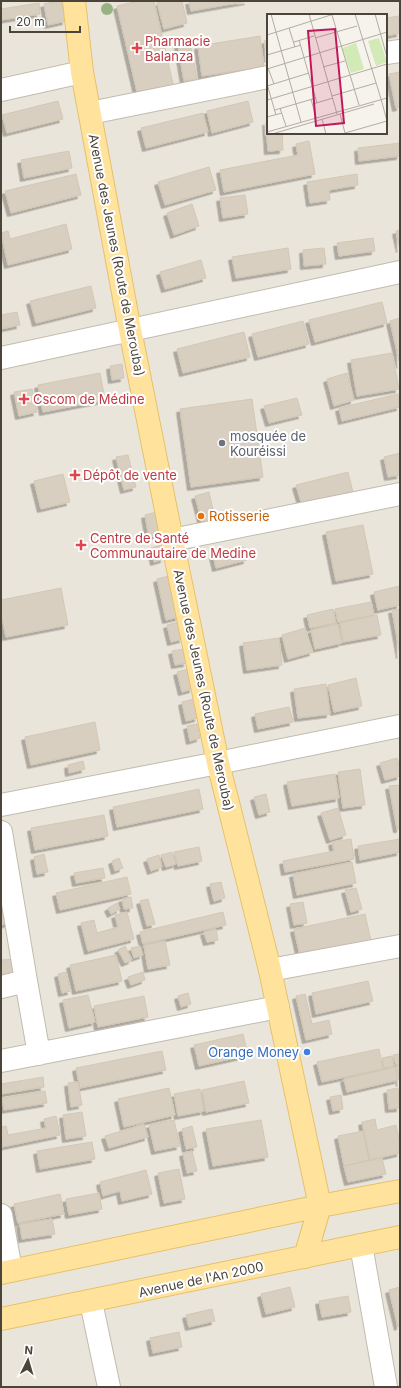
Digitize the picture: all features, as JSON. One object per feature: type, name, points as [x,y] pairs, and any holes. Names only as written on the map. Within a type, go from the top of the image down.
[{"type":"main road","name":"Avenue des Jeunes (Route de Merouba)","points":[[74,1],[82,72],[130,330],[172,540],[218,763],[270,970],[320,1206],[305,1257]]},
{"type":"main road","points":[[6,1272],[320,1206],[400,1192]]},
{"type":"main road","name":"Avenue de l'An 2000","points":[[1,1319],[91,1302],[400,1237]]},
{"type":"street","points":[[387,53],[400,50]]},
{"type":"street","points":[[1,90],[82,72]]},
{"type":"street","points":[[90,113],[267,77]]},
{"type":"street","points":[[1,358],[400,272]]},
{"type":"street","points":[[172,540],[400,494]]},
{"type":"street","points":[[1,806],[400,726]]},
{"type":"street","points":[[1,832],[39,1054]]},
{"type":"street","points":[[270,970],[400,946]]},
{"type":"street","points":[[1,988],[26,981]]},
{"type":"street","points":[[1,1061],[278,1007]]},
{"type":"street","points":[[1,1215],[6,1272]]},
{"type":"street","points":[[361,1245],[386,1387]]},
{"type":"street","points":[[91,1302],[109,1387]]},
{"type":"shaded area","points":[[1,1],[400,1],[400,1387],[1,1387]]},
{"type":"building","points":[[61,1],[66,21],[48,25],[44,4]]},
{"type":"building","points":[[138,1],[154,1],[174,88],[138,96],[117,6]]},
{"type":"building","points":[[166,1],[182,1],[187,23],[164,29],[157,3]]},
{"type":"building","points":[[189,1],[248,1],[191,11]]},
{"type":"building","points":[[39,3],[40,14],[1,20],[1,9]]},
{"type":"building","points":[[399,16],[400,33],[387,36],[387,18]]},
{"type":"building","points":[[260,36],[264,67],[202,76],[198,46]]},
{"type":"building","points":[[267,40],[267,54],[264,41]]},
{"type":"building","points":[[190,43],[197,79],[184,81],[178,45]]},
{"type":"building","points":[[400,72],[400,107],[396,108],[389,74]]},
{"type":"building","points":[[58,101],[63,119],[7,133],[2,115]]},
{"type":"building","points":[[248,101],[253,122],[212,133],[207,111]]},
{"type":"building","points":[[203,113],[208,132],[146,148],[141,128]]},
{"type":"building","points":[[266,122],[267,134],[282,134],[283,150],[268,151]]},
{"type":"building","points":[[309,141],[315,174],[224,192],[220,170],[298,155],[296,144]]},
{"type":"building","points":[[400,143],[400,156],[359,161],[358,148]]},
{"type":"building","points":[[69,151],[72,168],[24,178],[21,160]]},
{"type":"building","points":[[209,167],[216,190],[165,205],[158,182]]},
{"type":"building","points":[[76,174],[81,195],[11,213],[5,191]]},
{"type":"building","points":[[357,174],[358,185],[329,190],[330,200],[310,203],[307,182]]},
{"type":"building","points":[[245,195],[248,214],[223,218],[220,198]]},
{"type":"building","points":[[192,204],[199,226],[174,235],[167,213]]},
{"type":"building","points":[[66,224],[72,249],[8,265],[1,233],[8,231],[10,239]]},
{"type":"building","points":[[400,230],[400,249],[396,231]]},
{"type":"building","points":[[373,238],[375,251],[339,256],[337,243]]},
{"type":"building","points":[[288,248],[291,269],[236,278],[232,257]]},
{"type":"building","points":[[324,248],[326,264],[304,266],[303,250]]},
{"type":"building","points":[[201,260],[206,278],[165,289],[160,272]]},
{"type":"building","points":[[91,286],[96,308],[36,323],[30,301]]},
{"type":"building","points":[[382,302],[387,323],[315,342],[309,320]]},
{"type":"building","points":[[17,312],[20,325],[1,329],[1,315]]},
{"type":"building","points":[[400,318],[400,365],[390,321]]},
{"type":"building","points":[[303,321],[309,344],[258,357],[252,334]]},
{"type":"building","points":[[244,332],[250,357],[183,373],[177,349]]},
{"type":"building","points":[[392,353],[399,389],[357,396],[351,360]]},
{"type":"building","points":[[122,364],[124,378],[112,380],[110,366]]},
{"type":"building","points":[[100,373],[105,400],[43,412],[38,385]]},
{"type":"building","points":[[347,373],[354,400],[334,406],[327,379]]},
{"type":"building","points":[[32,389],[37,412],[19,416],[14,392]]},
{"type":"building","points":[[398,394],[400,407],[342,421],[339,408]]},
{"type":"building","points":[[297,398],[302,415],[269,423],[264,406]]},
{"type":"building","name":"mosquée de Kouréissi","points":[[252,399],[263,477],[191,487],[180,409]]},
{"type":"building","points":[[400,453],[400,475],[388,477],[384,457]]},
{"type":"building","points":[[128,455],[136,487],[124,490],[116,457]]},
{"type":"building","points":[[348,472],[354,496],[303,509],[296,485]]},
{"type":"building","points":[[63,474],[70,502],[41,509],[34,481]]},
{"type":"building","points":[[209,492],[216,523],[203,526],[195,496]]},
{"type":"building","points":[[157,512],[162,534],[149,537],[145,515]]},
{"type":"building","points":[[363,525],[373,574],[336,581],[326,532]]},
{"type":"building","points":[[161,545],[164,559],[154,562],[151,548]]},
{"type":"building","points":[[244,547],[247,560],[216,568],[213,555]]},
{"type":"building","points":[[169,576],[179,617],[166,620],[157,579]]},
{"type":"building","points":[[400,586],[400,605],[378,610],[374,592]]},
{"type":"building","points":[[61,588],[68,625],[6,637],[1,613],[1,600]]},
{"type":"building","points":[[371,602],[374,615],[338,622],[335,609]]},
{"type":"building","points":[[333,609],[336,623],[310,628],[307,615]]},
{"type":"building","points":[[400,609],[400,655],[392,610]]},
{"type":"building","points":[[377,615],[381,635],[343,642],[340,623]]},
{"type":"building","points":[[179,622],[183,639],[171,642],[167,625]]},
{"type":"building","points":[[338,624],[342,643],[315,649],[311,630]]},
{"type":"building","points":[[305,628],[313,652],[288,659],[282,635]]},
{"type":"building","points":[[279,638],[282,665],[247,670],[243,643]]},
{"type":"building","points":[[184,649],[187,663],[175,665],[172,651]]},
{"type":"building","points":[[189,669],[193,689],[182,692],[177,672]]},
{"type":"building","points":[[356,678],[362,706],[334,712],[328,685]]},
{"type":"building","points":[[326,684],[330,714],[298,718],[294,689]]},
{"type":"building","points":[[194,699],[198,718],[186,721],[182,702]]},
{"type":"building","points":[[289,707],[293,722],[258,729],[255,714]]},
{"type":"building","points":[[95,722],[100,750],[31,765],[25,737]]},
{"type":"building","points":[[197,724],[200,738],[190,741],[187,726]]},
{"type":"building","points":[[397,758],[400,768],[400,776],[385,780],[380,763]]},
{"type":"building","points":[[83,761],[85,769],[69,773],[68,765]]},
{"type":"building","points":[[360,769],[365,805],[343,808],[338,772]]},
{"type":"building","points":[[335,774],[339,798],[292,806],[287,782]]},
{"type":"building","points":[[400,785],[400,829],[397,829],[389,786]]},
{"type":"building","points":[[199,789],[203,809],[117,827],[113,807]]},
{"type":"building","points":[[266,794],[270,812],[259,815],[254,797]]},
{"type":"building","points":[[338,808],[346,835],[330,840],[321,813]]},
{"type":"building","points":[[104,815],[108,836],[35,850],[31,828]]},
{"type":"building","points":[[351,839],[354,859],[285,872],[283,861],[334,851],[332,842]]},
{"type":"building","points":[[400,839],[400,852],[360,860],[358,846]]},
{"type":"building","points":[[199,847],[202,861],[178,866],[174,852]]},
{"type":"building","points":[[172,852],[176,864],[166,867],[161,855]]},
{"type":"building","points":[[44,854],[48,872],[37,874],[34,857]]},
{"type":"building","points":[[159,855],[162,867],[151,871],[147,859]]},
{"type":"building","points":[[119,858],[123,868],[115,871],[112,861]]},
{"type":"building","points":[[352,862],[356,883],[297,895],[293,874]]},
{"type":"building","points":[[103,868],[105,878],[76,883],[74,873]]},
{"type":"building","points":[[127,877],[131,894],[60,910],[56,893]]},
{"type":"building","points":[[221,882],[225,898],[214,901],[210,884]]},
{"type":"building","points":[[356,888],[362,909],[351,912],[345,890]]},
{"type":"building","points":[[131,897],[133,908],[124,909],[122,899]]},
{"type":"building","points":[[148,899],[155,924],[147,926],[140,901]]},
{"type":"building","points":[[7,902],[11,923],[1,925],[1,903]]},
{"type":"building","points":[[303,902],[307,923],[294,925],[290,904]]},
{"type":"building","points":[[117,903],[120,909],[111,914],[108,908]]},
{"type":"building","points":[[127,912],[134,939],[88,951],[81,923],[94,920],[97,933],[118,927],[115,915]]},
{"type":"building","points":[[223,912],[226,925],[143,944],[140,932]]},
{"type":"building","points":[[365,914],[372,945],[301,960],[294,929]]},
{"type":"building","points":[[216,929],[218,940],[207,942],[204,932]]},
{"type":"building","points":[[165,941],[170,965],[148,969],[144,945]]},
{"type":"building","points":[[125,946],[132,960],[125,963],[118,950]]},
{"type":"building","points":[[140,946],[143,955],[134,958],[131,948]]},
{"type":"building","points":[[116,955],[122,981],[76,991],[70,965]]},
{"type":"building","points":[[17,959],[18,973],[1,975],[1,960]]},
{"type":"building","points":[[66,972],[71,991],[62,993],[58,974]]},
{"type":"building","points":[[143,972],[145,980],[131,985],[128,977]]},
{"type":"building","points":[[368,981],[373,1001],[316,1014],[312,993]]},
{"type":"building","points":[[188,993],[191,1004],[181,1007],[178,996]]},
{"type":"building","points":[[305,994],[312,1024],[329,1020],[332,1034],[306,1040],[296,996]]},
{"type":"building","points":[[88,995],[95,1022],[69,1028],[63,1000]]},
{"type":"building","points":[[144,996],[148,1017],[98,1027],[94,1006]]},
{"type":"building","points":[[243,1034],[248,1055],[199,1066],[194,1045]]},
{"type":"building","points":[[379,1049],[383,1069],[322,1082],[317,1062]]},
{"type":"building","points":[[162,1051],[166,1070],[80,1088],[76,1068]]},
{"type":"building","points":[[400,1054],[400,1064],[396,1065],[393,1055]]},
{"type":"building","points":[[392,1056],[394,1066],[384,1068],[382,1058]]},
{"type":"building","points":[[400,1065],[400,1083],[396,1066]]},
{"type":"building","points":[[395,1067],[398,1080],[347,1092],[344,1079]]},
{"type":"building","points":[[43,1077],[44,1087],[1,1094],[1,1084]]},
{"type":"building","points":[[244,1081],[249,1103],[206,1112],[202,1090]]},
{"type":"building","points":[[78,1082],[82,1105],[71,1107],[68,1083]]},
{"type":"building","points":[[169,1088],[175,1115],[124,1127],[118,1099]]},
{"type":"building","points":[[398,1088],[400,1108],[389,1109],[387,1090]]},
{"type":"building","points":[[200,1089],[204,1111],[178,1116],[174,1094]]},
{"type":"building","points":[[45,1091],[47,1103],[4,1110],[2,1098]]},
{"type":"building","points":[[341,1095],[343,1109],[333,1111],[330,1097]]},
{"type":"building","points":[[82,1112],[86,1136],[66,1139],[63,1115]]},
{"type":"building","points":[[56,1116],[60,1135],[2,1147],[1,1127],[6,1126],[8,1135],[46,1128],[44,1119]]},
{"type":"building","points":[[375,1119],[377,1130],[396,1125],[400,1143],[400,1153],[370,1160],[362,1122]]},
{"type":"building","points":[[174,1120],[180,1146],[155,1151],[149,1125]]},
{"type":"building","points":[[261,1120],[268,1157],[213,1166],[206,1129]]},
{"type":"building","points":[[144,1124],[148,1137],[109,1148],[105,1136]]},
{"type":"building","points":[[192,1126],[197,1147],[186,1149],[182,1129]]},
{"type":"building","points":[[363,1131],[369,1160],[344,1166],[338,1136]]},
{"type":"building","points":[[92,1142],[95,1159],[40,1169],[37,1151]]},
{"type":"building","points":[[192,1151],[197,1171],[187,1173],[183,1153]]},
{"type":"building","points":[[382,1158],[386,1174],[348,1182],[344,1166]]},
{"type":"building","points":[[179,1169],[185,1199],[164,1203],[158,1173]]},
{"type":"building","points":[[146,1170],[152,1194],[122,1201],[120,1191],[103,1196],[100,1182]]},
{"type":"building","points":[[99,1193],[102,1209],[69,1215],[66,1199]]},
{"type":"building","points":[[60,1194],[64,1214],[18,1223],[14,1204]]},
{"type":"building","points":[[52,1219],[55,1234],[22,1239],[20,1224]]},
{"type":"building","points":[[290,1287],[295,1307],[266,1314],[261,1294]]},
{"type":"building","points":[[400,1287],[400,1326],[398,1327],[389,1290]]},
{"type":"building","points":[[348,1296],[351,1312],[322,1317],[319,1301]]},
{"type":"building","points":[[212,1309],[215,1321],[189,1327],[186,1315]]},
{"type":"building","points":[[179,1332],[182,1347],[153,1353],[150,1338]]},
{"type":"place","name":"Pharmacie Balanza","points":[[137,48]]},
{"type":"place","name":"Cscom de Médine","points":[[24,399]]},
{"type":"place","name":"mosquée de Kouréissi","points":[[222,443]]},
{"type":"place","name":"Dépôt de vente","points":[[75,475]]},
{"type":"place","name":"Rotisserie","points":[[201,516]]},
{"type":"place","name":"Centre de Santé Communautaire de Medine","points":[[81,545]]},
{"type":"place","name":"Orange Money","points":[[307,1052]]}]
